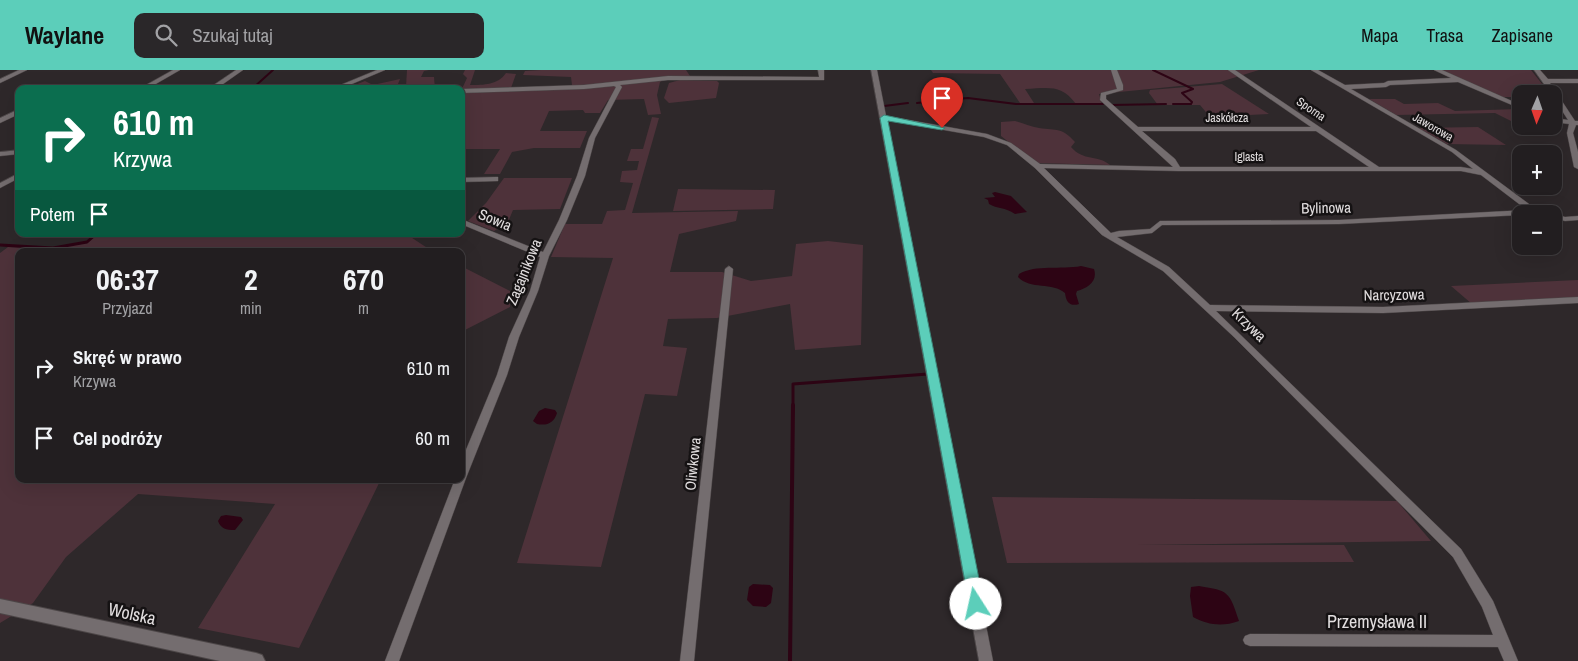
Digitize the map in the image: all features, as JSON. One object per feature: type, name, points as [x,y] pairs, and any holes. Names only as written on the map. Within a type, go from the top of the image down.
[{"type":"street","points":[[0,81],[24,70]]},
{"type":"street","points":[[149,85],[177,70]]},
{"type":"street","points":[[218,85],[240,70]]},
{"type":"street","points":[[344,85],[382,70]]},
{"type":"street","points":[[465,91],[584,87],[668,78],[822,79],[822,70]]},
{"type":"street","points":[[874,70],[986,661]]},
{"type":"street","points":[[1114,70],[1120,90],[1107,93],[1102,97],[1172,161],[1178,169]]},
{"type":"street","name":"Sporna","points":[[1231,70],[1377,169]]},
{"type":"street","name":"Jaworowa","points":[[1314,70],[1454,151],[1526,205]]},
{"type":"street","points":[[1437,70],[1512,103]]},
{"type":"street","points":[[1536,70],[1576,123]]},
{"type":"street","points":[[1344,87],[1458,80]]},
{"type":"street","points":[[1546,81],[1578,81]]},
{"type":"street","name":"Zagajnikowa","points":[[465,468],[502,375],[514,337],[534,291],[545,256],[563,220],[581,176],[592,138],[619,87],[615,83]]},
{"type":"street","points":[[0,120],[15,113]]},
{"type":"street","name":"Krzywa","points":[[884,118],[992,137],[1018,150],[1038,166],[1100,228],[1166,269],[1210,308],[1457,552],[1488,605],[1511,661]]},
{"type":"street","points":[[1562,122],[1576,123]]},
{"type":"street","points":[[1576,123],[1570,133],[1578,167]]},
{"type":"street","name":"Jaskółcza","points":[[1134,128],[1320,129]]},
{"type":"street","points":[[0,154],[15,152]]},
{"type":"street","name":"Iglasta","points":[[1038,166],[1178,169],[1461,170],[1484,173]]},
{"type":"street","name":"Iglasta","points":[[1461,170],[1476,167]]},
{"type":"street","points":[[0,186],[15,177]]},
{"type":"street","points":[[465,180],[495,179]]},
{"type":"street","name":"Bylinowa","points":[[1111,236],[1119,233],[1152,231],[1160,223],[1339,222],[1512,213]]},
{"type":"street","points":[[1562,218],[1578,218]]},
{"type":"street","name":"Sowia","points":[[465,223],[545,256]]},
{"type":"street","name":"Oliwkowa","points":[[687,661],[729,269]]},
{"type":"street","name":"Narcyzowa","points":[[1210,308],[1383,310],[1578,300]]},
{"type":"street","name":"Zagajnikowa","points":[[392,661],[459,483]]},
{"type":"street","name":"Wolska","points":[[0,606],[256,661]]},
{"type":"street","name":"Przemysława II","points":[[1250,640],[1503,641]]},
{"type":"shaded area","points":[[407,70],[429,70],[424,71],[421,77],[434,77],[435,85],[406,85]]},
{"type":"shaded area","points":[[465,70],[475,70],[470,85],[495,82],[506,73],[516,74],[511,88],[465,91],[464,85],[467,78],[463,74]]},
{"type":"shaded area","points":[[686,70],[690,76],[664,79],[660,82],[657,95],[661,114],[648,115],[644,99],[608,100],[600,113],[585,113],[583,110],[549,111],[540,131],[587,131],[580,148],[534,148],[512,152],[500,174],[484,174],[500,149],[465,149],[465,93],[535,90],[572,85],[571,77],[523,75],[525,71]]},
{"type":"shaded area","points":[[931,70],[1259,70],[1220,82],[1099,94],[1102,104],[1076,104],[1060,90],[1048,88],[1025,89],[1034,103],[1020,103],[1000,74],[933,73]]},
{"type":"shaded area","points":[[1441,70],[1531,70],[1543,85],[1512,85],[1512,97],[1500,97]]},
{"type":"shaded area","points":[[400,79],[398,85],[373,85]]},
{"type":"shaded area","points":[[680,80],[717,81],[719,83],[716,98],[669,103],[664,98],[669,83]]},
{"type":"shaded area","points":[[365,81],[373,85],[355,85]]},
{"type":"shaded area","points":[[1222,84],[1269,114],[1210,117],[1200,105],[1158,105],[1149,93],[1150,90]]},
{"type":"shaded area","points":[[1369,99],[1395,99],[1404,104],[1438,103],[1455,111],[1512,109],[1512,121],[1495,113],[1396,115]]},
{"type":"shaded area","points":[[652,117],[659,118],[632,213],[738,211],[736,221],[679,234],[670,272],[722,272],[751,281],[792,276],[796,244],[828,241],[863,245],[861,345],[795,350],[790,304],[717,318],[668,319],[663,346],[687,348],[677,396],[645,394],[601,567],[517,563],[613,258],[551,257],[565,224],[602,224],[607,211],[625,210],[633,183],[620,182],[622,171],[637,170],[639,161],[627,161],[631,149],[643,149]]},
{"type":"shaded area","points":[[1015,121],[1063,132],[1075,142],[1071,147],[1076,152],[1110,165],[1035,163],[1001,136],[1001,122]]},
{"type":"shaded area","points":[[1478,127],[1506,145],[1447,144],[1418,128]]},
{"type":"shaded area","points":[[504,178],[572,178],[560,209],[513,210],[508,222],[494,231],[468,221],[486,203]]},
{"type":"shaded area","points":[[678,189],[775,190],[773,209],[673,211]]},
{"type":"shaded area","points":[[992,193],[1011,196],[1027,212],[1015,214],[989,204],[988,200],[984,198],[995,197]]},
{"type":"shaded area","points":[[94,237],[411,237],[427,248],[57,248],[87,243]]},
{"type":"shaded area","points":[[8,247],[30,248],[15,248],[15,483],[379,483],[299,648],[198,628],[275,504],[138,494],[66,557],[33,603],[0,623],[0,253]]},
{"type":"shaded area","points":[[1081,266],[1094,269],[1095,277],[1088,286],[1077,291],[1079,304],[1076,305],[1069,303],[1065,293],[1060,290],[1035,285],[1018,277],[1019,274],[1033,269]]},
{"type":"shaded area","points":[[465,268],[510,291],[510,307],[465,330]]},
{"type":"shaded area","points":[[1578,280],[1578,298],[1472,304],[1451,286]]},
{"type":"shaded area","points":[[545,408],[555,410],[556,416],[550,423],[544,425],[537,424],[533,421],[539,411]]},
{"type":"shaded area","points":[[992,497],[1397,501],[1431,541],[1138,545],[1344,545],[1354,562],[1007,563]]},
{"type":"shaded area","points":[[221,516],[241,517],[243,520],[235,530],[226,529],[218,521]]},
{"type":"shaded area","points":[[753,584],[770,585],[773,588],[771,603],[766,607],[753,606],[747,600],[749,587]]},
{"type":"shaded area","points":[[1199,586],[1216,589],[1226,594],[1233,604],[1239,621],[1215,624],[1193,617],[1190,596],[1191,587]]},
{"type":"waterway","points":[[256,85],[273,70]]},
{"type":"waterway","points":[[1153,70],[1193,89],[1182,93],[1192,102],[1191,104],[1173,104]]},
{"type":"waterway","points":[[945,100],[968,98],[1016,104],[1103,104]]},
{"type":"waterway","points":[[917,103],[935,101]]},
{"type":"waterway","points":[[884,106],[908,103]]},
{"type":"waterway","points":[[1111,105],[1166,104]]},
{"type":"waterway","points":[[53,248],[87,242],[93,237]]},
{"type":"waterway","points":[[0,245],[53,248]]},
{"type":"waterway","points":[[793,405],[793,384],[928,374]]},
{"type":"waterway","points":[[790,661],[793,405]]},
{"type":"route","points":[[942,128],[884,118],[976,604]]}]
